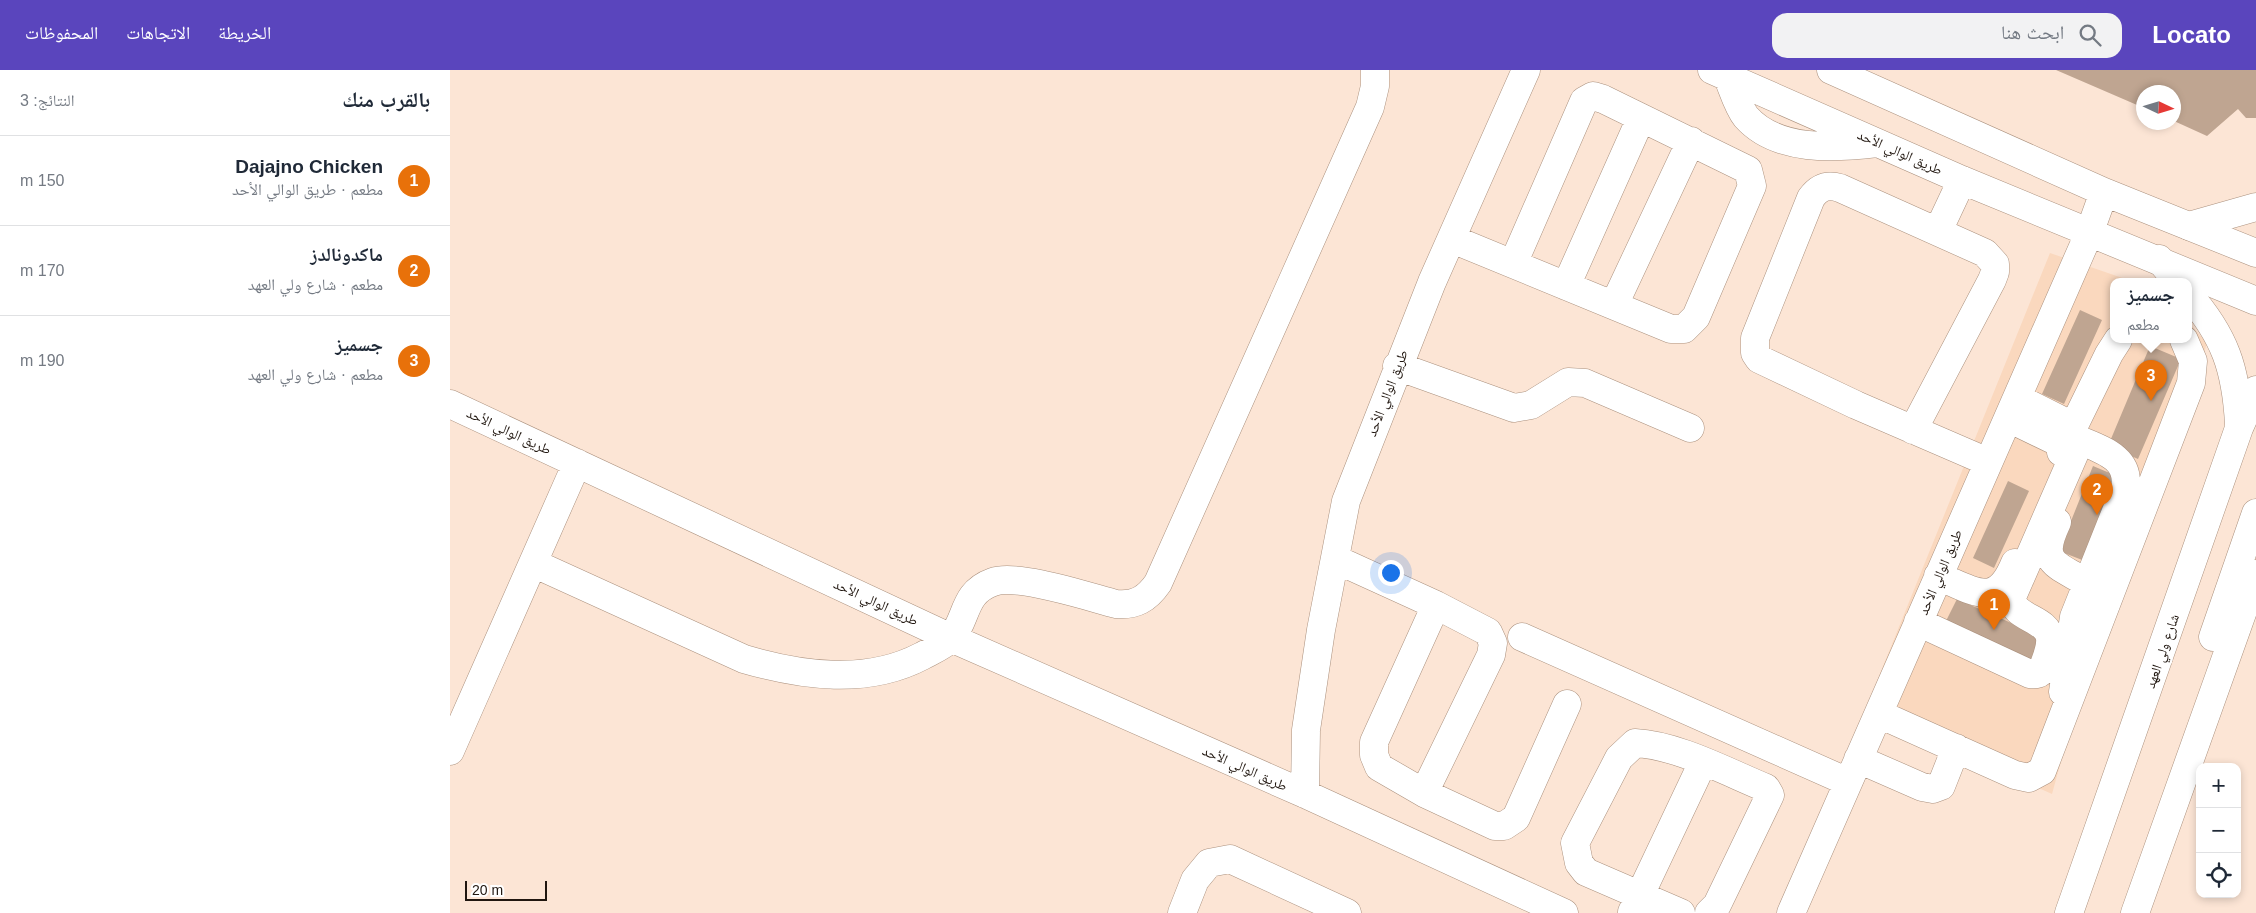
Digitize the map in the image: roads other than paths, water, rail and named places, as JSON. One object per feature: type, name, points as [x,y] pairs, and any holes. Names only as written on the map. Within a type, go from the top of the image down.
[{"type":"street","points":[[533,563],[744,659],[777,669],[811,674],[843,675],[874,672],[908,664],[951,638],[968,602],[982,588],[993,582],[1017,580],[1126,605],[1144,599],[1152,591],[1370,107],[1375,86],[1376,70]]},
{"type":"street","name":"طريق الوالي الأحد","points":[[1305,794],[1306,730],[1321,630],[1346,501],[1397,366],[1432,282],[1526,70]]},
{"type":"street","points":[[1830,70],[2104,192],[2256,253]]},
{"type":"street","name":"طريق الوالي الأحد","points":[[1720,74],[1962,180],[2256,300]]},
{"type":"street","points":[[1452,239],[1670,329],[1684,329],[1696,317],[1752,186],[1748,170],[1691,141],[1593,96],[1584,101],[1513,264]]},
{"type":"street","points":[[1566,286],[1641,118]]},
{"type":"street","points":[[1614,306],[1691,141]]},
{"type":"street","points":[[1938,231],[1962,180]]},
{"type":"street","points":[[1913,430],[1995,272],[1991,258],[1985,253],[1938,231],[1840,188],[1832,185],[1816,190],[1811,198],[1754,345],[1759,359],[1764,364],[1913,430],[1988,462]]},
{"type":"street","name":"طريق الوالي الأحد","points":[[1791,913],[2090,232],[2104,192]]},
{"type":"street","points":[[2189,226],[2256,207]]},
{"type":"street","points":[[2159,260],[2175,278]]},
{"type":"street","points":[[2192,299],[2217,330],[2227,353],[2238,403],[2240,428]]},
{"type":"street","points":[[1918,622],[2030,674],[2034,675],[2042,670],[2049,645],[2049,635],[2043,626],[2018,610],[2012,602],[2012,597],[2075,439],[2117,343]]},
{"type":"street","points":[[1879,714],[2015,775],[2029,778],[2042,771],[2058,736],[2190,383],[2193,361],[2185,343]]},
{"type":"street","points":[[1397,366],[1514,408],[1531,404],[1568,382],[1585,383],[1690,428]]},
{"type":"street","name":"شارع ولي العهد","points":[[2069,913],[2240,428],[2256,390]]},
{"type":"street","name":"طريق الوالي الأحد","points":[[450,404],[951,638],[1305,794],[1564,913]]},
{"type":"street","points":[[2012,408],[2114,457],[2124,465],[2127,477],[2125,489],[2078,603],[2071,630],[2058,736]]},
{"type":"street","points":[[1938,576],[1977,592],[1994,592],[2002,587],[2008,580],[2075,439]]},
{"type":"street","points":[[2075,439],[2047,547],[2049,555],[2054,562],[2087,583]]},
{"type":"street","points":[[450,751],[577,463]]},
{"type":"street","points":[[2182,779],[2184,738],[2194,693],[2256,513]]},
{"type":"street","points":[[1335,559],[1436,605],[1488,632],[1493,643],[1491,655],[1424,793]]},
{"type":"street","points":[[2135,913],[2256,574]]},
{"type":"street","points":[[1436,605],[1374,742],[1374,755],[1379,767],[1424,793],[1494,826],[1504,826],[1516,818],[1568,704]]},
{"type":"street","points":[[1522,637],[1853,771],[1933,789],[1941,786],[1956,748]]},
{"type":"street","points":[[1681,913],[1635,904],[1586,872],[1579,863],[1575,843],[1620,758],[1635,743],[1653,744],[1703,762],[1766,788],[1770,795],[1717,905],[1709,913]]},
{"type":"street","points":[[1635,904],[1703,762]]},
{"type":"street","points":[[1182,913],[1196,880],[1210,863],[1230,859],[1347,913]]},
{"type":"place","name":"جسميز","points":[[2151,401]]},
{"type":"place","name":"ماكدونالدز","points":[[2097,515]]},
{"type":"place","name":"Dajajno Chicken","points":[[1994,630]]}]
